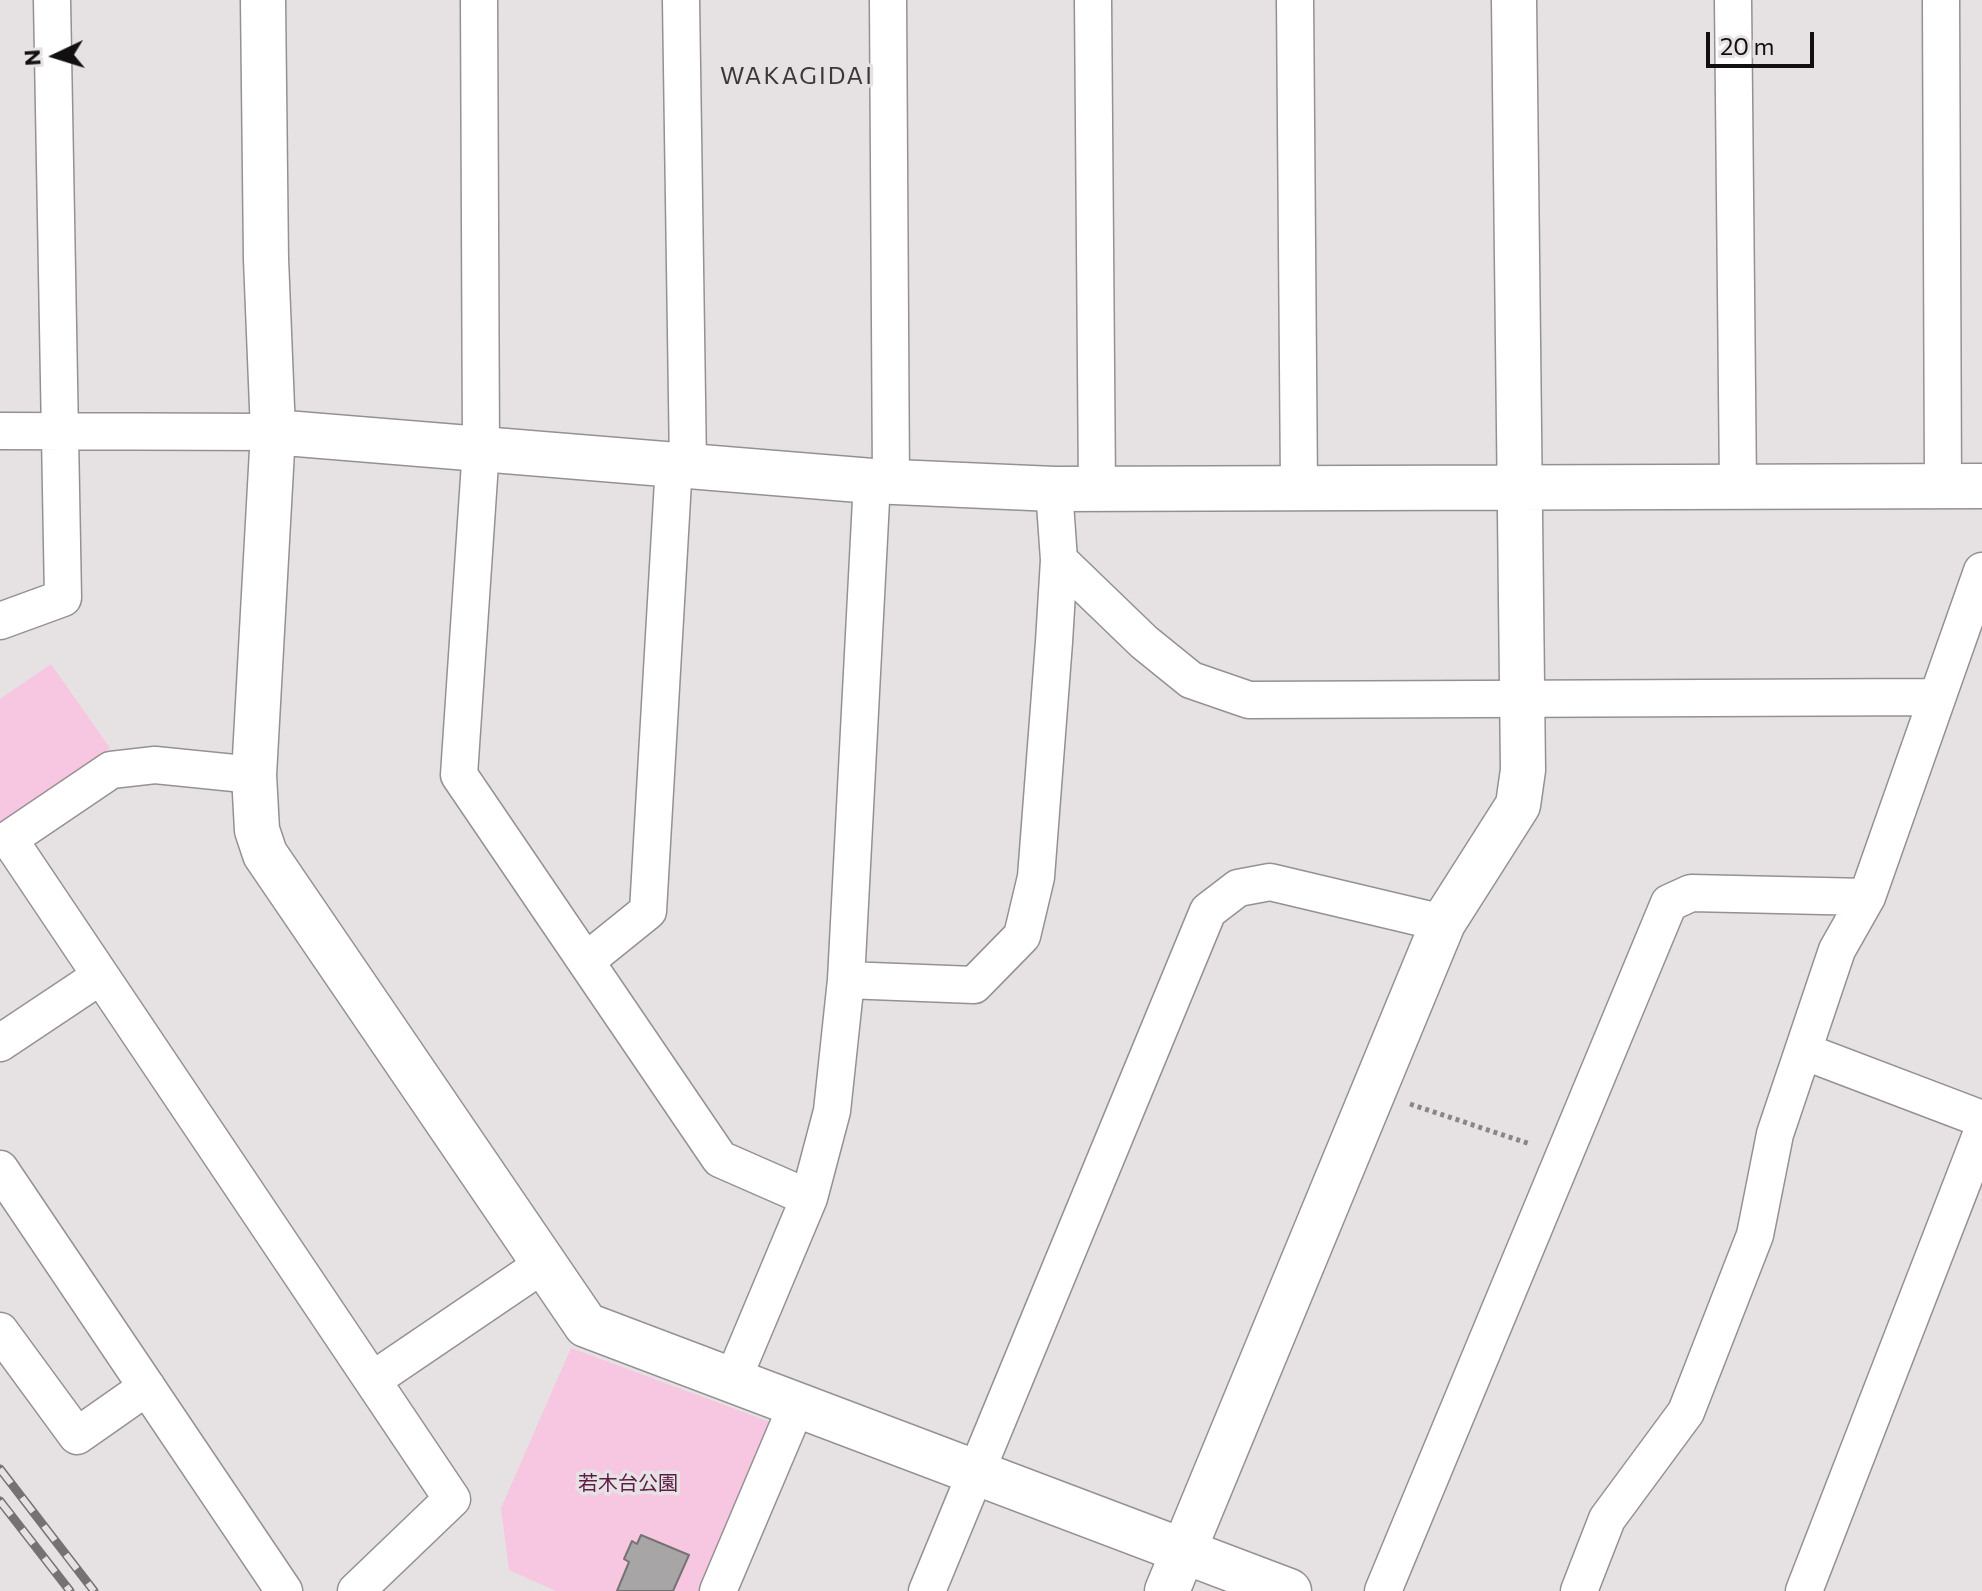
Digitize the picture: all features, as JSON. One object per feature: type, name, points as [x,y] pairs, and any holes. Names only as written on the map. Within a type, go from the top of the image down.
[{"type":"street","points":[[0,621],[63,598],[52,0]]},
{"type":"street","points":[[263,0],[266,259],[273,432],[254,775],[257,830],[265,854],[542,1265],[586,1325],[1289,1591]]},
{"type":"street","points":[[479,0],[481,448],[459,775],[720,1159],[809,1198]]},
{"type":"street","points":[[586,961],[648,911],[681,464],[681,0]]},
{"type":"street","points":[[733,1379],[809,1198],[832,1111],[846,980],[881,481],[888,0]]},
{"type":"street","points":[[1093,0],[1097,489]]},
{"type":"street","points":[[1295,0],[1299,487]]},
{"type":"street","points":[[1167,1591],[1443,923],[1518,805],[1523,770],[1514,0]]},
{"type":"street","points":[[1733,0],[1738,487]]},
{"type":"street","points":[[0,431],[273,432],[881,481],[1054,489],[1963,487],[1941,0]]},
{"type":"street","points":[[846,980],[974,985],[1022,936],[1036,877],[1059,560],[1054,489]]},
{"type":"street","points":[[1059,560],[1144,642],[1191,680],[1249,700],[1936,697]]},
{"type":"street","points":[[1579,1591],[1607,1519],[1686,1412],[1755,1235],[1775,1134],[1837,950],[1867,897],[1982,571]]},
{"type":"street","points":[[254,775],[155,765],[111,770],[9,839],[452,1499],[356,1591]]},
{"type":"street","points":[[927,1591],[1208,911],[1238,888],[1270,882],[1443,923]]},
{"type":"street","points":[[1383,1591],[1669,903],[1691,893],[1867,897]]},
{"type":"street","points":[[0,1043],[99,977]]},
{"type":"street","points":[[1803,1051],[1982,1119]]},
{"type":"street","points":[[1804,1591],[1982,1132]]},
{"type":"street","points":[[0,1169],[284,1591]]},
{"type":"street","points":[[374,1379],[542,1265]]},
{"type":"street","points":[[0,1331],[77,1436],[147,1387]]},
{"type":"street","points":[[718,1591],[796,1407]]},
{"type":"path","points":[[1375,1092],[1565,1156]]},
{"type":"green space","points":[[51,664],[110,748],[0,826],[0,699]]},
{"type":"green space","name":"若木台公園","points":[[571,1348],[770,1422],[701,1591],[556,1591],[509,1570],[501,1508]]},
{"type":"building","points":[[641,1535],[689,1555],[673,1591],[617,1591],[629,1562],[624,1559],[632,1541],[637,1544]]},
{"type":"railway","points":[[0,1469],[94,1591]]},
{"type":"railway","points":[[0,1501],[70,1591]]},
{"type":"district","name":"WAKAGIDAI","points":[[797,76]]}]
